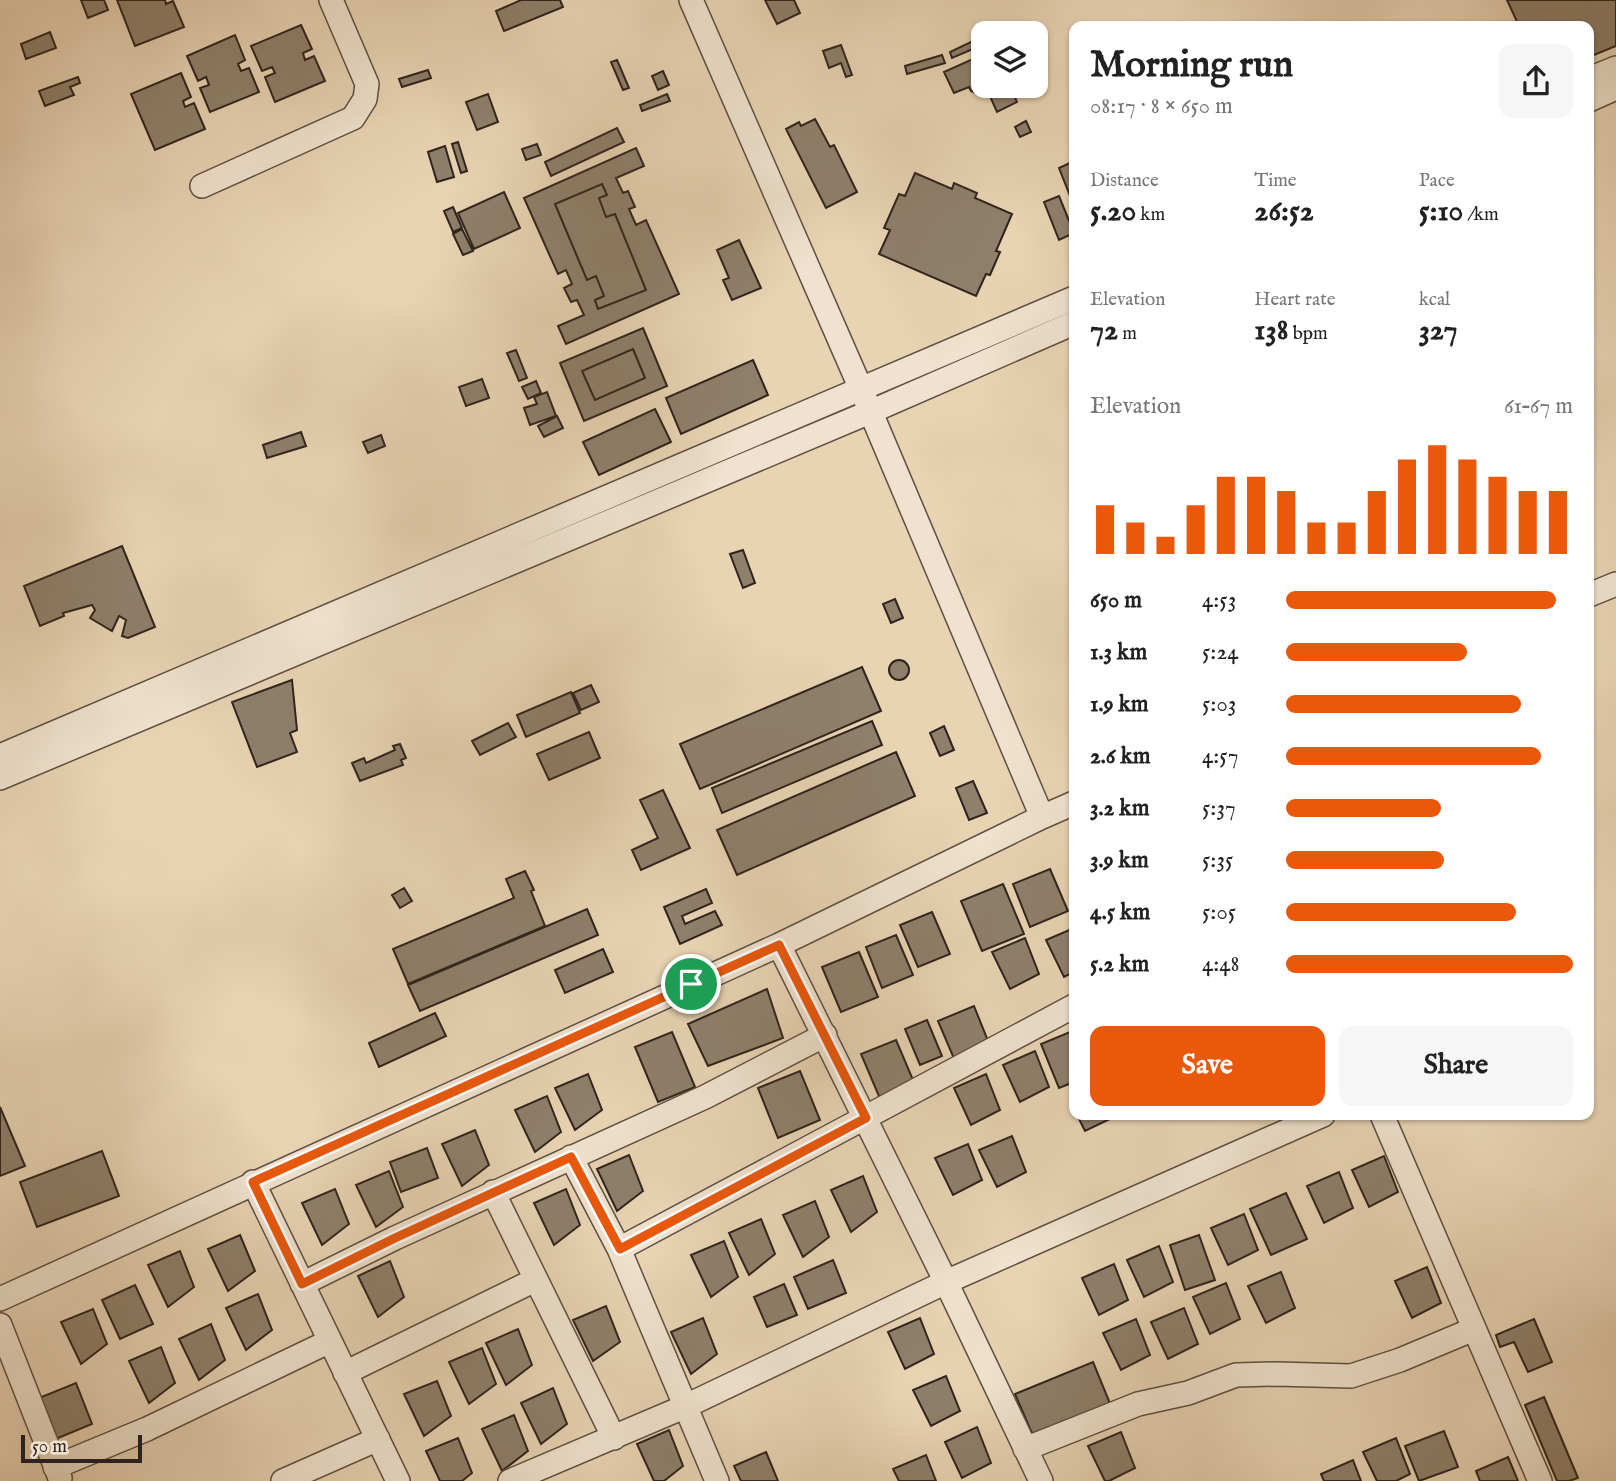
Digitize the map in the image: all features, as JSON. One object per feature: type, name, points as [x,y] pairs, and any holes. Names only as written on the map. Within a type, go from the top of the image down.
[{"type":"street","points":[[201,186],[353,118],[366,99],[367,84],[331,0]]},
{"type":"street","points":[[691,0],[1042,817]]},
{"type":"street","points":[[1594,77],[1616,68]]},
{"type":"street","points":[[1594,98],[1616,88]]},
{"type":"street","points":[[0,755],[1069,300]]},
{"type":"street","points":[[0,778],[870,412],[1069,325]]},
{"type":"street","points":[[1594,593],[1616,584]]},
{"type":"street","points":[[0,1298],[779,945],[1069,805]]},
{"type":"street","points":[[779,945],[866,1118],[1041,1481]]},
{"type":"street","points":[[620,1249],[1069,1009]]},
{"type":"street","points":[[302,1284],[493,1192],[705,1097],[825,1035]]},
{"type":"street","points":[[510,1481],[684,1407],[946,1282],[1312,1120]]},
{"type":"street","points":[[1384,1120],[1540,1481]]},
{"type":"street","points":[[571,1157],[620,1249],[717,1481]]},
{"type":"street","points":[[253,1182],[398,1481]]},
{"type":"street","points":[[493,1192],[614,1438]]},
{"type":"street","points":[[345,1373],[535,1280]]},
{"type":"street","points":[[0,1325],[58,1474],[330,1341]]},
{"type":"street","points":[[1025,1449],[1138,1404],[1188,1392],[1236,1375],[1351,1376],[1400,1360],[1474,1329]]},
{"type":"street","points":[[283,1481],[378,1439]]},
{"type":"building","points":[[81,0],[104,0],[108,10],[88,18]]},
{"type":"building","points":[[117,0],[165,0],[166,4],[173,1],[184,27],[135,46]]},
{"type":"building","points":[[521,0],[560,0],[563,7],[504,31],[496,11]]},
{"type":"building","points":[[765,0],[794,0],[800,13],[777,24]]},
{"type":"building","points":[[1507,0],[1616,0],[1616,46],[1594,55],[1594,21],[1517,21]]},
{"type":"building","points":[[301,25],[312,49],[303,53],[305,60],[314,56],[325,81],[275,102],[265,77],[275,73],[272,67],[262,71],[251,46]]},
{"type":"building","points":[[50,32],[56,48],[26,59],[21,44]]},
{"type":"building","points":[[235,35],[245,60],[238,64],[241,71],[249,68],[259,92],[210,112],[200,88],[209,85],[206,77],[198,81],[187,56]]},
{"type":"building","points":[[971,42],[971,50],[952,58],[950,52]]},
{"type":"building","points":[[841,45],[852,75],[846,77],[841,63],[829,68],[823,51]]},
{"type":"building","points":[[942,55],[945,63],[907,74],[905,66]]},
{"type":"building","points":[[617,60],[629,88],[623,90],[611,62]]},
{"type":"building","points":[[971,60],[971,91],[969,87],[954,93],[944,72]]},
{"type":"building","points":[[428,70],[431,78],[402,87],[399,79]]},
{"type":"building","points":[[663,71],[669,85],[658,90],[652,76]]},
{"type":"building","points":[[181,73],[191,97],[183,101],[185,107],[194,103],[205,129],[155,150],[131,94]]},
{"type":"building","points":[[78,77],[80,83],[70,87],[74,95],[45,106],[39,91]]},
{"type":"building","points":[[488,94],[498,122],[477,130],[466,102]]},
{"type":"building","points":[[667,94],[670,101],[642,111],[640,105]]},
{"type":"building","points":[[991,98],[1015,98],[1017,102],[997,112]]},
{"type":"building","points":[[815,119],[830,147],[834,145],[857,192],[826,208],[786,129],[799,122],[801,126]]},
{"type":"building","points":[[1026,121],[1031,132],[1020,137],[1015,127]]},
{"type":"building","points":[[617,128],[624,142],[551,176],[545,162]]},
{"type":"building","points":[[458,142],[467,171],[461,173],[452,144]]},
{"type":"building","points":[[537,144],[541,155],[526,160],[522,149]]},
{"type":"building","points":[[445,146],[454,177],[437,182],[428,152]]},
{"type":"building","points":[[636,148],[644,166],[616,178],[623,193],[628,191],[635,207],[629,209],[636,225],[646,220],[679,294],[566,344],[558,326],[584,315],[577,300],[571,302],[564,288],[572,284],[566,270],[558,274],[524,198]],"holes":[[[602,184],[607,195],[599,198],[606,217],[615,214],[646,290],[598,309],[595,300],[604,296],[596,276],[587,280],[555,204]]]},
{"type":"building","points":[[1069,163],[1069,193],[1059,168]]},
{"type":"building","points":[[915,173],[952,189],[954,183],[977,193],[975,198],[1012,214],[996,251],[1000,252],[990,275],[986,274],[976,296],[879,254],[890,230],[884,228],[899,194],[905,196]]},
{"type":"building","points":[[602,184],[607,195],[599,198],[606,217],[615,214],[646,290],[598,309],[595,300],[604,296],[596,276],[587,280],[555,204]]},
{"type":"building","points":[[504,192],[520,228],[474,249],[458,213]]},
{"type":"building","points":[[1059,196],[1069,221],[1069,235],[1059,240],[1044,202]]},
{"type":"building","points":[[453,207],[462,228],[453,232],[444,211]]},
{"type":"building","points":[[462,229],[473,251],[463,255],[453,234]]},
{"type":"building","points":[[739,240],[761,288],[732,300],[723,280],[729,278],[717,250]]},
{"type":"building","points":[[643,328],[667,386],[584,421],[560,363]],"holes":[[[633,349],[645,378],[595,400],[582,371]]]},
{"type":"building","points":[[633,349],[645,378],[595,400],[582,371]]},
{"type":"building","points":[[516,350],[527,378],[519,381],[507,353]]},
{"type":"building","points":[[753,360],[768,395],[681,434],[666,398]]},
{"type":"building","points":[[482,379],[489,398],[466,406],[459,387]]},
{"type":"building","points":[[536,381],[541,393],[528,399],[522,387]]},
{"type":"building","points":[[547,392],[556,416],[530,425],[524,408],[537,404],[534,397]]},
{"type":"building","points":[[655,409],[671,442],[599,475],[583,442]]},
{"type":"building","points":[[557,416],[563,428],[544,437],[538,426]]},
{"type":"building","points":[[301,432],[306,446],[267,458],[263,445]]},
{"type":"building","points":[[381,435],[385,446],[368,453],[363,442]]},
{"type":"building","points":[[122,546],[155,627],[128,638],[122,636],[126,620],[119,616],[112,631],[90,618],[95,610],[92,605],[63,613],[64,616],[40,626],[24,586]]},
{"type":"building","points":[[743,550],[755,583],[743,588],[730,554]]},
{"type":"building","points":[[895,599],[903,618],[891,623],[883,604]]},
{"type":"building","points":[[899,660],[906,663],[909,670],[906,677],[899,680],[892,677],[889,670],[892,663]]},
{"type":"building","points":[[862,667],[881,711],[700,789],[680,744]]},
{"type":"building","points":[[292,680],[297,730],[290,733],[297,752],[257,767],[232,702]]},
{"type":"building","points":[[591,685],[599,702],[581,710],[573,693]]},
{"type":"building","points":[[571,692],[580,713],[526,737],[517,715]]},
{"type":"building","points":[[872,721],[882,745],[722,813],[712,788]]},
{"type":"building","points":[[508,723],[516,737],[480,755],[472,741]]},
{"type":"building","points":[[944,726],[954,750],[940,756],[930,733]]},
{"type":"building","points":[[589,732],[600,758],[549,780],[537,754]]},
{"type":"building","points":[[400,744],[406,758],[401,760],[403,765],[360,781],[352,763],[364,758],[366,763],[395,750],[393,746]]},
{"type":"building","points":[[896,752],[915,796],[737,875],[717,830]]},
{"type":"building","points":[[973,781],[987,813],[969,820],[956,788]]},
{"type":"building","points":[[663,790],[690,848],[641,870],[632,850],[658,838],[640,800]]},
{"type":"building","points":[[1050,869],[1068,911],[1030,927],[1013,884]]},
{"type":"building","points":[[525,871],[545,926],[408,984],[393,949],[514,898],[506,879]]},
{"type":"building","points":[[1003,884],[1024,934],[982,951],[961,901]]},
{"type":"building","points":[[404,888],[412,901],[400,908],[392,895]]},
{"type":"building","points":[[706,889],[712,903],[682,916],[685,924],[715,911],[722,925],[680,944],[664,907]]},
{"type":"building","points":[[587,909],[598,935],[420,1011],[408,985]]},
{"type":"building","points":[[932,912],[950,954],[918,967],[900,925]]},
{"type":"building","points":[[1069,930],[1069,974],[1064,977],[1046,940]]},
{"type":"building","points":[[896,935],[913,975],[882,988],[866,947]]},
{"type":"building","points":[[1025,938],[1039,974],[1010,989],[992,952]]},
{"type":"building","points":[[603,949],[613,972],[565,993],[555,970]]},
{"type":"building","points":[[859,952],[878,997],[841,1012],[822,967]]},
{"type":"building","points":[[767,989],[783,1038],[708,1066],[688,1024]]},
{"type":"building","points":[[974,1006],[990,1046],[955,1061],[938,1021]]},
{"type":"building","points":[[435,1013],[446,1036],[379,1067],[369,1043]]},
{"type":"building","points":[[927,1020],[942,1056],[920,1065],[905,1029]]},
{"type":"building","points":[[672,1032],[695,1087],[658,1102],[635,1047]]},
{"type":"building","points":[[1069,1032],[1069,1084],[1059,1088],[1041,1044]]},
{"type":"building","points":[[896,1040],[916,1087],[881,1101],[861,1054]]},
{"type":"building","points":[[1035,1051],[1049,1087],[1020,1102],[1003,1065]]},
{"type":"building","points":[[800,1071],[820,1120],[778,1138],[758,1088]]},
{"type":"building","points":[[588,1074],[602,1110],[575,1130],[555,1088]]},
{"type":"building","points":[[986,1074],[1000,1110],[971,1125],[954,1088]]},
{"type":"building","points":[[547,1096],[561,1132],[535,1152],[515,1110]]},
{"type":"building","points":[[0,1107],[25,1166],[0,1176]]},
{"type":"building","points":[[1080,1120],[1108,1120],[1085,1131]]},
{"type":"building","points":[[475,1130],[489,1165],[462,1186],[442,1144]]},
{"type":"building","points":[[1012,1136],[1026,1172],[997,1187],[979,1150]]},
{"type":"building","points":[[968,1144],[982,1180],[953,1195],[935,1158]]},
{"type":"building","points":[[427,1148],[438,1178],[401,1192],[390,1162]]},
{"type":"building","points":[[102,1151],[119,1196],[37,1227],[20,1182]]},
{"type":"building","points":[[629,1155],[643,1191],[617,1211],[597,1169]]},
{"type":"building","points":[[1384,1156],[1398,1192],[1369,1207],[1352,1170]]},
{"type":"building","points":[[389,1171],[403,1207],[376,1227],[356,1185]]},
{"type":"building","points":[[1339,1172],[1353,1208],[1324,1223],[1307,1186]]},
{"type":"building","points":[[863,1176],[877,1212],[851,1232],[831,1190]]},
{"type":"building","points":[[335,1189],[349,1224],[322,1245],[302,1203]]},
{"type":"building","points":[[566,1189],[580,1225],[554,1245],[534,1203]]},
{"type":"building","points":[[1286,1193],[1307,1239],[1271,1255],[1250,1209]]},
{"type":"building","points":[[815,1201],[829,1237],[803,1257],[783,1215]]},
{"type":"building","points":[[1244,1214],[1258,1250],[1228,1265],[1211,1228]]},
{"type":"building","points":[[761,1219],[775,1254],[749,1275],[729,1233]]},
{"type":"building","points":[[240,1235],[255,1271],[228,1291],[208,1249]]},
{"type":"building","points":[[1199,1235],[1215,1280],[1185,1290],[1170,1245]]},
{"type":"building","points":[[724,1241],[738,1277],[711,1297],[691,1255]]},
{"type":"building","points":[[1159,1246],[1173,1282],[1144,1297],[1127,1260]]},
{"type":"building","points":[[180,1251],[194,1287],[168,1307],[148,1265]]},
{"type":"building","points":[[833,1260],[846,1293],[808,1309],[794,1277]]},
{"type":"building","points":[[390,1261],[404,1297],[378,1317],[358,1276]]},
{"type":"building","points":[[1114,1264],[1128,1300],[1099,1315],[1082,1278]]},
{"type":"building","points":[[1427,1267],[1441,1303],[1412,1318],[1395,1281]]},
{"type":"building","points":[[1281,1272],[1295,1308],[1266,1323],[1248,1286]]},
{"type":"building","points":[[1226,1283],[1240,1319],[1210,1334],[1193,1297]]},
{"type":"building","points":[[784,1284],[797,1315],[767,1327],[754,1297]]},
{"type":"building","points":[[135,1285],[153,1324],[120,1339],[102,1300]]},
{"type":"building","points":[[258,1294],[272,1330],[246,1350],[226,1308]]},
{"type":"building","points":[[606,1306],[620,1342],[593,1361],[573,1320]]},
{"type":"building","points":[[1184,1308],[1198,1344],[1168,1359],[1151,1322]]},
{"type":"building","points":[[93,1309],[107,1344],[81,1364],[61,1322]]},
{"type":"building","points":[[703,1318],[717,1354],[691,1374],[671,1332]]},
{"type":"building","points":[[920,1318],[934,1354],[905,1369],[888,1332]]},
{"type":"building","points":[[1136,1319],[1150,1355],[1121,1370],[1103,1333]]},
{"type":"building","points":[[1534,1319],[1552,1362],[1528,1372],[1514,1342],[1500,1347],[1496,1335]]},
{"type":"building","points":[[211,1324],[225,1360],[199,1380],[179,1339]]},
{"type":"building","points":[[518,1329],[532,1365],[506,1385],[486,1343]]},
{"type":"building","points":[[161,1347],[175,1383],[149,1403],[129,1361]]},
{"type":"building","points":[[482,1348],[496,1384],[469,1404],[449,1362]]},
{"type":"building","points":[[1093,1362],[1111,1406],[1034,1438],[1015,1394]]},
{"type":"building","points":[[946,1376],[960,1411],[931,1426],[913,1390]]},
{"type":"building","points":[[437,1381],[451,1416],[424,1436],[404,1394]]},
{"type":"building","points":[[76,1383],[92,1424],[51,1441],[34,1400]]},
{"type":"building","points":[[553,1388],[567,1424],[541,1444],[521,1403]]},
{"type":"building","points":[[1544,1397],[1578,1478],[1557,1481],[1525,1405]]},
{"type":"building","points":[[514,1415],[528,1451],[502,1471],[482,1429]]},
{"type":"building","points":[[977,1427],[991,1463],[962,1478],[945,1442]]},
{"type":"building","points":[[669,1430],[683,1466],[664,1481],[654,1481],[637,1444]]},
{"type":"building","points":[[1444,1431],[1458,1467],[1419,1481],[1405,1446]]},
{"type":"building","points":[[1121,1432],[1135,1468],[1105,1481],[1088,1446]]},
{"type":"building","points":[[458,1438],[472,1473],[462,1481],[440,1481],[426,1451]]},
{"type":"building","points":[[1396,1438],[1410,1474],[1396,1481],[1377,1481],[1363,1452]]},
{"type":"building","points":[[766,1452],[778,1481],[741,1481],[734,1466]]},
{"type":"building","points":[[926,1455],[936,1481],[899,1481],[893,1469]]},
{"type":"building","points":[[1508,1457],[1518,1481],[1480,1481],[1476,1471]]},
{"type":"building","points":[[1353,1460],[1361,1481],[1324,1481],[1321,1474]]},
{"type":"route","points":[[779,945],[866,1118],[620,1249],[571,1157],[302,1284],[253,1182],[691,984],[779,945]]}]
